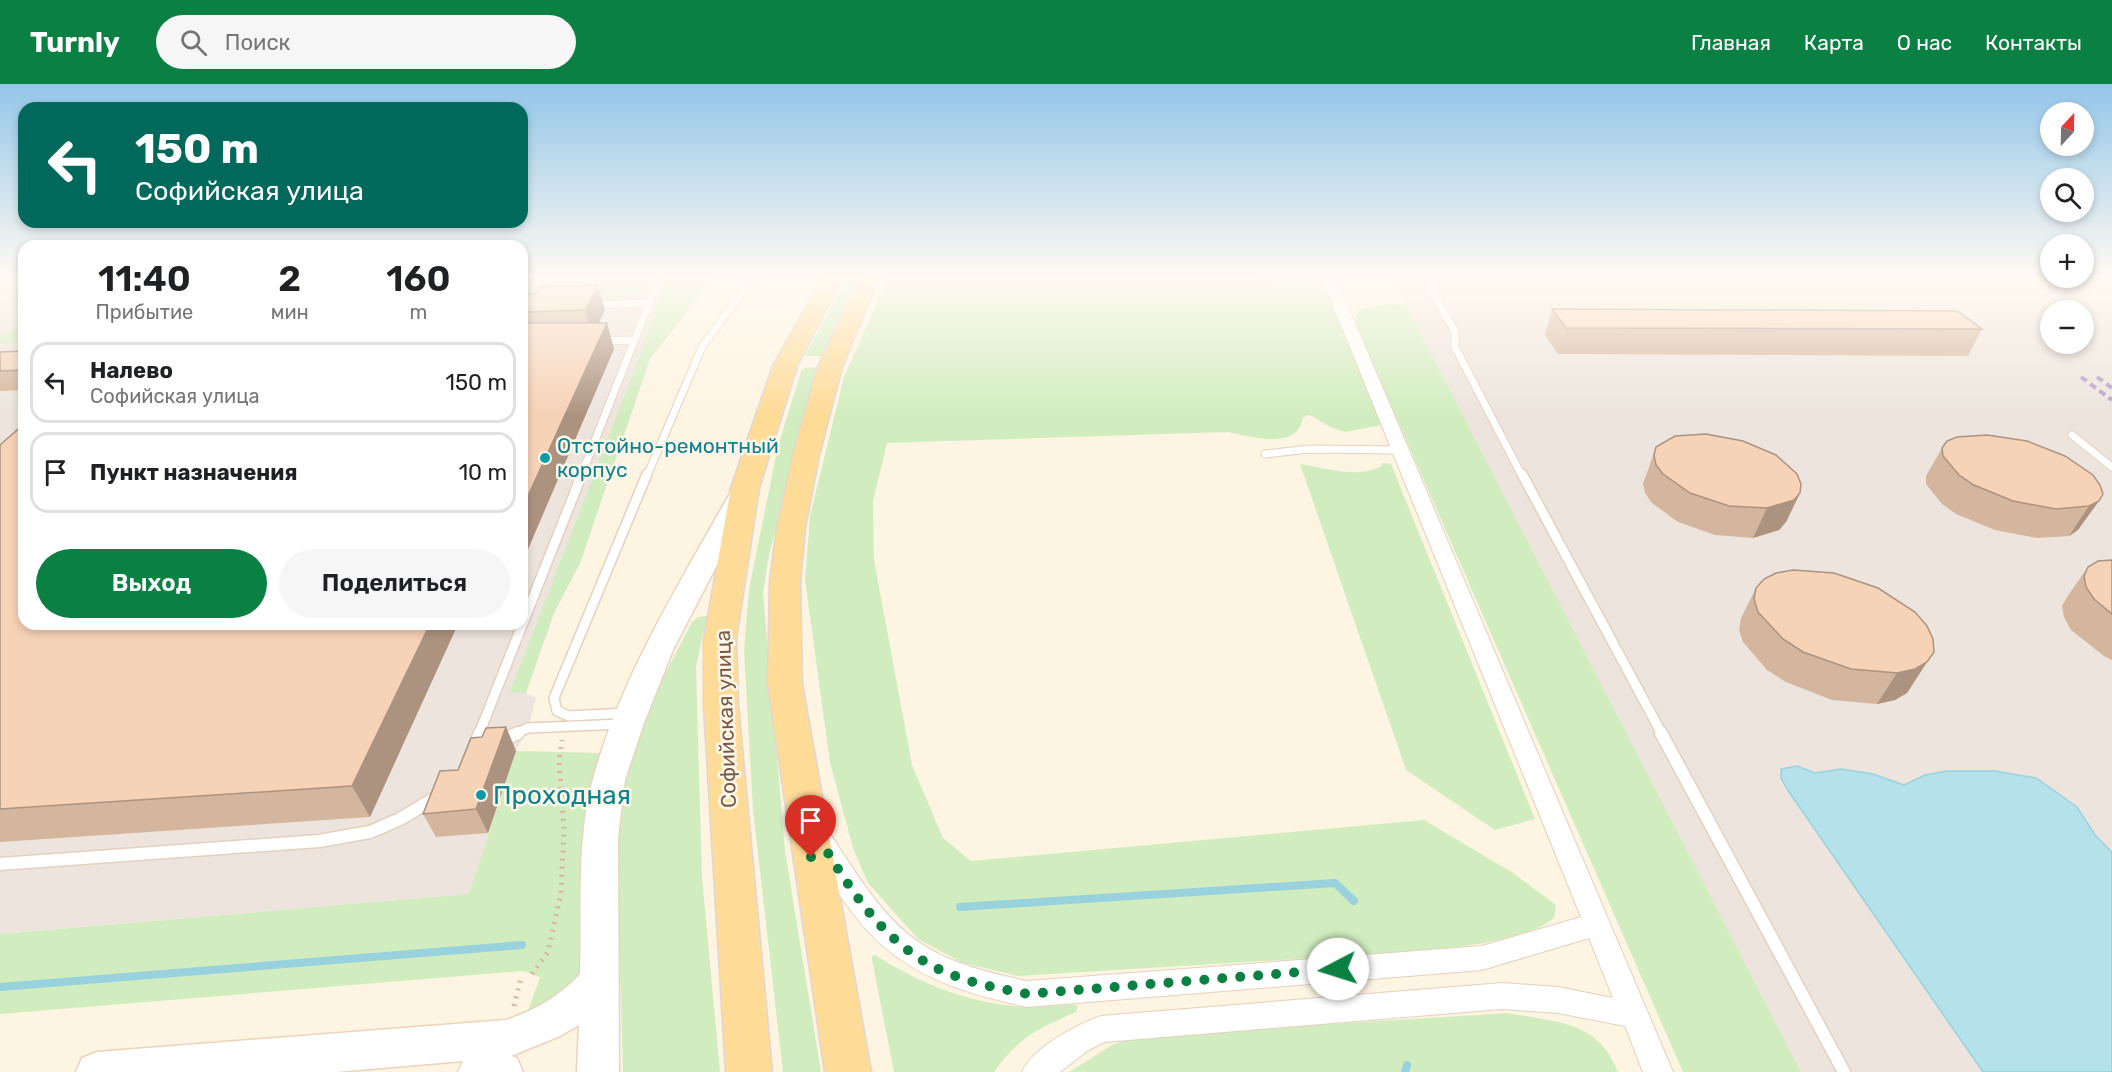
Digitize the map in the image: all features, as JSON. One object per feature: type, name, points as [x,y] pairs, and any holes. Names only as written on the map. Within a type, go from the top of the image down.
[{"type":"main road","name":"Софийская улица","points":[[750,1072],[721,705],[720,639],[745,488],[785,366],[807,324]]},
{"type":"main road","points":[[848,1072],[804,814],[785,684],[785,580],[791,528],[806,455],[830,367],[849,324]]},
{"type":"main road","points":[[785,366],[805,362],[830,367]]},
{"type":"street","points":[[1348,324],[1658,1072]]},
{"type":"street","points":[[598,1072],[601,838],[609,780],[630,718],[663,640],[745,488]]},
{"type":"street","points":[[804,814],[877,924],[897,944],[954,976],[1027,994],[1482,958],[1596,924]]},
{"type":"street","points":[[97,1072],[506,1039],[553,1022],[585,997],[599,981]]},
{"type":"street","points":[[1037,1072],[1077,1041],[1101,1029],[1502,996],[1558,1000],[1634,1015]]},
{"type":"street","points":[[478,1072],[502,1072]]},
{"type":"lane","points":[[528,610],[640,324]]},
{"type":"lane","points":[[630,718],[569,716],[557,711],[554,698],[689,374],[702,347],[719,324]]},
{"type":"lane","points":[[1451,324],[1455,332],[1455,347],[1503,441],[1844,1072]]},
{"type":"lane","points":[[592,341],[634,340]]},
{"type":"lane","points":[[2072,435],[2112,467]]},
{"type":"lane","points":[[1265,454],[1309,449],[1399,450]]},
{"type":"lane","points":[[520,630],[471,755],[528,728],[567,726],[630,718]]},
{"type":"lane","points":[[0,864],[319,841],[370,832],[400,819],[445,792]]},
{"type":"path","points":[[532,974],[547,954],[561,886],[564,828],[562,788],[557,759],[567,726]]},
{"type":"shaded area","points":[[0,324],[18,324],[18,630],[528,630],[528,324],[678,324],[650,359],[580,563],[554,613],[526,693],[536,698],[528,728],[516,751],[470,894],[0,934]]},
{"type":"shaded area","points":[[1416,324],[2040,324],[2040,354],[2094,354],[2094,324],[2112,324],[2112,1072],[1801,1072]]},
{"type":"green space","points":[[651,324],[677,324],[650,359],[580,563],[554,613],[526,693],[510,692]]},
{"type":"green space","points":[[822,324],[838,324],[822,356],[805,356]]},
{"type":"green space","points":[[868,324],[1340,324],[1381,425],[1346,432],[1332,428],[1310,415],[1303,417],[1299,428],[1293,434],[1273,439],[1228,432],[887,443],[873,501],[874,560],[912,765],[943,838],[971,861],[1424,820],[1513,873],[1556,905],[1554,918],[1542,926],[1512,937],[1429,951],[1018,976],[963,963],[918,939],[868,883],[854,851],[830,763],[805,580],[810,516],[844,377]]},
{"type":"green space","points":[[1355,324],[1416,324],[1801,1072],[1683,1072]]},
{"type":"green space","points":[[18,328],[18,343],[0,344],[0,335]]},
{"type":"green space","points":[[817,368],[769,555],[763,593],[785,851],[821,1072],[783,1072],[753,810],[744,650],[749,589],[778,446],[802,369]]},
{"type":"green space","points":[[1382,463],[1391,464],[1535,819],[1495,830],[1406,770],[1300,464],[1331,470],[1362,472],[1382,466]]},
{"type":"green space","points":[[707,616],[696,667],[702,877],[720,1072],[623,1072],[616,833],[627,769],[644,714],[692,622],[698,617]]},
{"type":"green space","points":[[516,751],[601,753],[583,981],[526,1017],[540,977],[523,971],[0,1014],[0,934],[469,894]]},
{"type":"green space","points":[[875,955],[911,976],[970,998],[1011,1006],[1038,1007],[1066,1004],[1078,1006],[1076,1012],[1040,1029],[1021,1042],[994,1072],[894,1072],[872,960],[872,956]]},
{"type":"green space","points":[[1509,1013],[1559,1022],[1587,1033],[1610,1055],[1618,1072],[1069,1072],[1112,1045],[1135,1036]]},
{"type":"water","points":[[1797,766],[1815,773],[1841,769],[1873,774],[1904,785],[1925,775],[1947,771],[1995,771],[2036,778],[2077,807],[2095,835],[2112,852],[2112,1072],[1983,1072],[1789,792],[1781,778],[1781,769]]},
{"type":"building","points":[[528,324],[606,324],[528,496]]},
{"type":"building","points":[[1563,324],[1975,324],[1982,329],[1566,328]]},
{"type":"building","points":[[18,351],[18,370],[0,371],[0,352]]},
{"type":"building","points":[[18,429],[18,630],[427,630],[352,786],[0,809],[0,445]]},
{"type":"building","points":[[1706,434],[1743,441],[1776,455],[1797,474],[1801,484],[1800,493],[1794,500],[1767,508],[1729,506],[1690,493],[1663,474],[1656,465],[1654,455],[1656,447],[1675,436]]},
{"type":"building","points":[[1987,435],[2027,441],[2065,456],[2093,475],[2103,494],[2099,501],[2089,506],[2056,509],[2013,501],[1974,485],[1959,475],[1943,456],[1942,448],[1947,441],[1957,437]]},
{"type":"building","points":[[2112,560],[2112,614],[2094,599],[2086,587],[2084,576],[2088,567],[2098,561]]},
{"type":"building","points":[[1793,570],[1834,573],[1878,588],[1915,612],[1927,626],[1933,639],[1934,652],[1927,662],[1915,669],[1897,673],[1851,669],[1803,652],[1783,639],[1758,612],[1754,599],[1756,588],[1764,579],[1776,573]]},
{"type":"building","points":[[506,727],[476,809],[423,814],[440,771],[458,770],[471,738],[482,737],[486,728]]},
{"type":"waterway","points":[[960,907],[1335,883],[1354,901]]},
{"type":"waterway","points":[[0,987],[522,945]]},
{"type":"waterway","points":[[1405,1072],[1407,1065]]},
{"type":"railway","points":[[2081,377],[2112,400]]},
{"type":"railway","points":[[2097,377],[2112,388]]},
{"type":"place","name":"Отстойно-ремонтный корпус","points":[[545,458]]},
{"type":"place","name":"Проходная","points":[[481,795]]},
{"type":"route","points":[[811,857],[804,814],[877,924],[897,944],[954,976],[989,986],[1027,994],[1338,969]]}]
